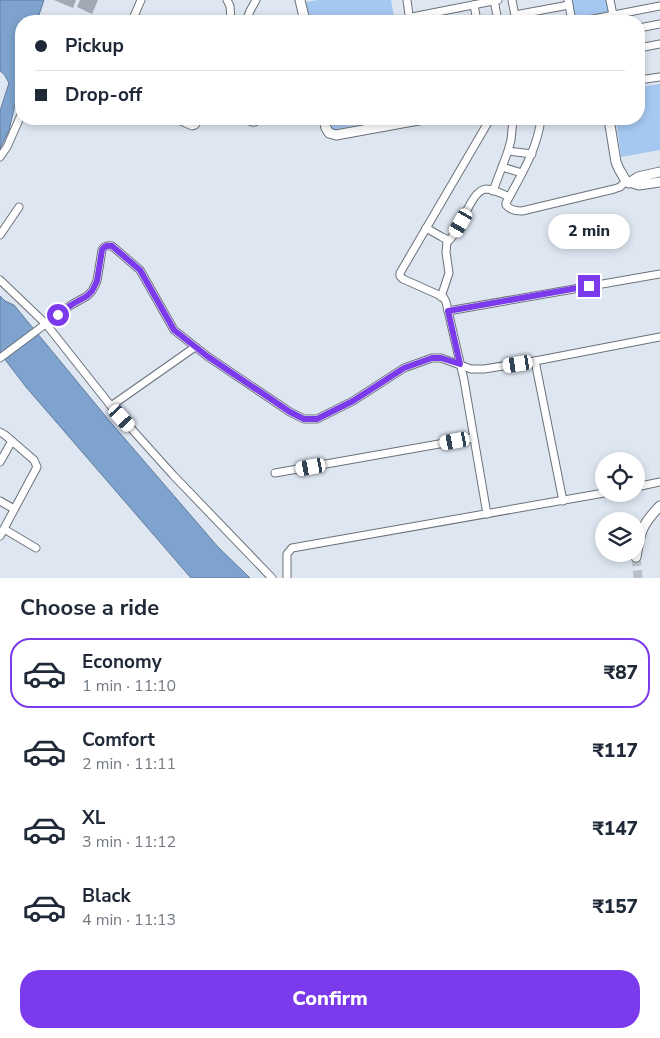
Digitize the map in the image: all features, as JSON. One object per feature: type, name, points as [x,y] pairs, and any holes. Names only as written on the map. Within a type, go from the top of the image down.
[{"type":"street","points":[[134,15],[140,0]]},
{"type":"street","points":[[227,0],[230,6],[231,15]]},
{"type":"street","points":[[249,15],[256,0]]},
{"type":"street","points":[[300,0],[304,15]]},
{"type":"street","points":[[406,0],[410,15]]},
{"type":"street","points":[[435,15],[495,0],[497,15]]},
{"type":"street","points":[[512,0],[514,15]]},
{"type":"street","points":[[610,0],[613,15],[660,6]]},
{"type":"street","points":[[525,15],[568,2],[571,15]]},
{"type":"street","points":[[474,5],[476,15]]},
{"type":"street","points":[[645,27],[660,24]]},
{"type":"street","points":[[645,47],[660,44]]},
{"type":"street","points":[[645,79],[660,77]]},
{"type":"street","points":[[0,157],[16,125]]},
{"type":"street","points":[[325,125],[329,133],[336,135],[391,125]]},
{"type":"street","points":[[486,125],[400,276],[441,297],[446,302],[464,380],[487,514]]},
{"type":"street","points":[[493,191],[508,151],[512,125]]},
{"type":"street","points":[[540,125],[532,154],[506,202],[507,207],[514,210],[522,211],[614,189],[638,176],[660,172]]},
{"type":"street","points":[[610,125],[618,169],[628,182],[639,186],[660,182]]},
{"type":"street","points":[[508,151],[532,154]]},
{"type":"street","points":[[502,167],[522,173]]},
{"type":"street","points":[[441,297],[449,273],[446,252],[447,242],[453,237],[474,199],[483,190],[487,189],[509,197]]},
{"type":"street","points":[[0,235],[19,207]]},
{"type":"street","points":[[426,228],[446,239],[447,242]]},
{"type":"street","points":[[0,358],[92,291],[97,281],[102,250],[108,245],[112,246],[140,270],[173,328],[195,347],[290,412],[304,419],[317,419],[353,401],[404,368],[432,358],[441,358],[471,369],[484,369],[660,337]]},
{"type":"street","points":[[448,311],[660,274]]},
{"type":"street","points":[[0,280],[45,325],[111,406],[173,474],[272,578]]},
{"type":"street","points":[[111,406],[195,347]]},
{"type":"street","points":[[535,361],[563,501]]},
{"type":"street","points":[[0,432],[34,460],[37,467],[2,532],[36,548]]},
{"type":"street","points":[[275,473],[473,438]]},
{"type":"street","points":[[0,462],[12,441]]},
{"type":"street","points":[[645,485],[660,482]]},
{"type":"street","points":[[287,578],[287,554],[292,548],[595,495]]},
{"type":"street","points":[[0,500],[14,509]]},
{"type":"street","points":[[645,523],[660,506]]},
{"type":"shaded area","points":[[0,0],[44,0],[39,15],[15,15],[15,105],[9,130],[0,149],[0,111],[9,83],[0,71]]},
{"type":"shaded area","points":[[318,0],[391,0],[394,15],[309,15],[306,2]]},
{"type":"shaded area","points":[[570,0],[609,0],[611,13],[572,15]]},
{"type":"shaded area","points":[[660,84],[660,150],[621,157],[617,125],[645,125],[645,86]]},
{"type":"shaded area","points":[[331,125],[357,125],[332,130]]},
{"type":"shaded area","points":[[0,296],[5,301],[14,305],[107,418],[218,547],[250,578],[191,578],[26,387],[0,353]]},
{"type":"building","points":[[54,0],[76,0],[73,8]]},
{"type":"building","points":[[80,0],[98,0],[92,14],[77,7]]},
{"type":"tunnel","points":[[636,562],[638,578]]},
{"type":"route","points":[[58,315],[92,291],[97,281],[102,250],[108,245],[112,246],[136,265],[173,328],[192,345],[290,412],[304,419],[317,419],[353,401],[404,368],[421,361],[441,358],[460,364],[448,311],[589,286]]}]
